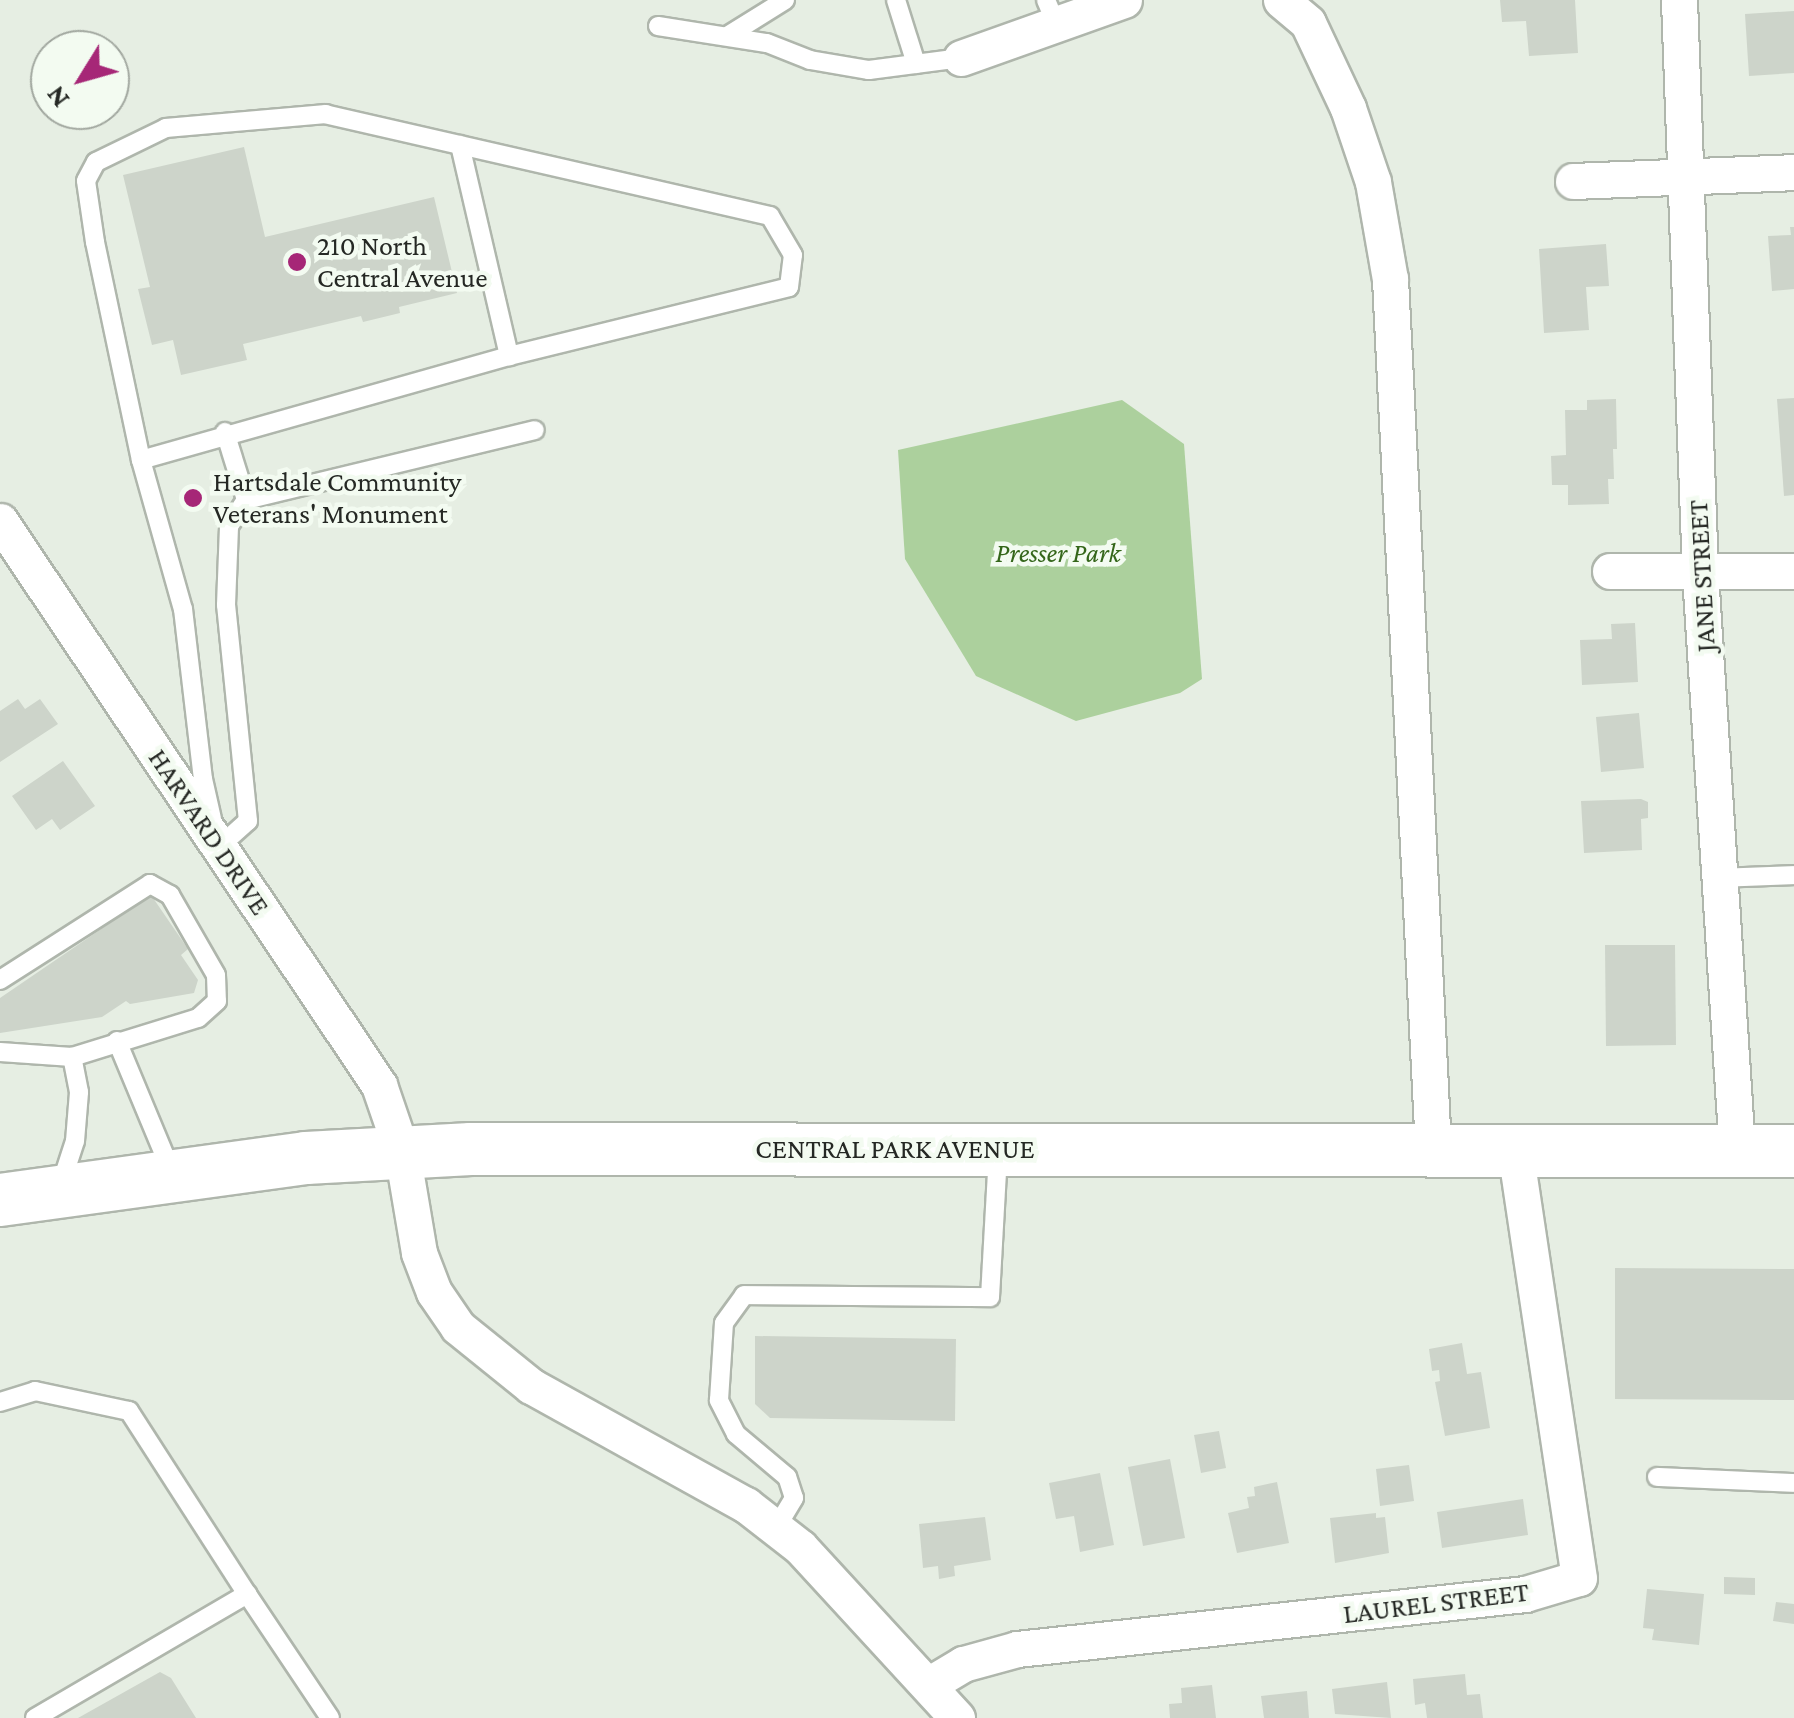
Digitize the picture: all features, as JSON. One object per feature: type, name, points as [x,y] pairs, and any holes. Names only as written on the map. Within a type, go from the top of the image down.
[{"type":"main road","name":"CENTRAL PARK AVENUE","points":[[0,1200],[172,1174],[402,1152],[998,1148],[1794,1152]]},
{"type":"street","points":[[960,58],[1051,12],[1124,0]]},
{"type":"street","points":[[1282,0],[1308,23],[1348,108],[1373,182],[1390,279],[1434,1150]]},
{"type":"street","name":"JANE STREET","points":[[1678,0],[1688,179],[1700,574],[1736,1151]]},
{"type":"street","points":[[1573,182],[1794,172]]},
{"type":"street","name":"HARVARD DRIVE","points":[[0,521],[232,852],[380,1085],[402,1152],[419,1253],[434,1292],[458,1326],[531,1386],[746,1505],[776,1528],[800,1547],[957,1718]]},
{"type":"street","points":[[1610,571],[1794,571]]},
{"type":"street","name":"LAUREL STREET","points":[[928,1685],[963,1664],[1017,1649],[1525,1594],[1580,1578],[1514,1150]]},
{"type":"lane","points":[[729,35],[785,0]]},
{"type":"lane","points":[[896,0],[916,64]]},
{"type":"lane","points":[[658,26],[766,42],[810,60],[869,70],[960,58]]},
{"type":"lane","points":[[141,460],[225,432],[509,356],[789,288],[793,255],[770,216],[326,114],[166,128],[96,162],[86,182],[95,242],[141,460],[183,609],[203,779],[212,820],[232,852]]},
{"type":"lane","points":[[460,145],[509,356]]},
{"type":"lane","points":[[232,852],[248,821],[226,605],[229,526],[246,500],[535,430]]},
{"type":"lane","points":[[225,432],[246,500]]},
{"type":"lane","points":[[1720,878],[1794,875]]},
{"type":"lane","points":[[0,980],[150,884],[170,894],[216,975],[217,1001],[198,1018],[72,1057],[0,1052]]},
{"type":"lane","points":[[117,1041],[172,1174]]},
{"type":"lane","points":[[59,1190],[75,1141],[79,1092],[72,1057]]},
{"type":"lane","points":[[776,1528],[794,1498],[787,1477],[736,1434],[719,1400],[724,1323],[744,1295],[990,1297],[998,1148]]},
{"type":"lane","points":[[0,1402],[35,1392],[128,1411],[330,1718]]},
{"type":"lane","points":[[1656,1476],[1794,1483]]},
{"type":"lane","points":[[35,1718],[246,1594]]},
{"type":"green space","name":"Presser Park","points":[[1122,400],[1184,444],[1202,679],[1180,693],[1076,721],[976,676],[905,559],[898,450]]},
{"type":"building","points":[[1500,0],[1575,0],[1578,53],[1529,56],[1526,21],[1502,22]]},
{"type":"building","points":[[1794,11],[1794,73],[1749,76],[1745,14]]},
{"type":"building","name":"210 North Central Avenue","points":[[244,147],[265,237],[434,197],[457,293],[399,307],[400,313],[363,322],[361,316],[243,344],[247,360],[181,375],[173,340],[152,345],[138,289],[150,287],[123,175]]},
{"type":"building","points":[[1790,227],[1794,227],[1794,289],[1772,291],[1768,236],[1791,235]]},
{"type":"building","points":[[1606,244],[1609,286],[1586,287],[1589,330],[1544,333],[1539,249]]},
{"type":"building","points":[[1794,398],[1794,495],[1784,496],[1777,399]]},
{"type":"building","points":[[1616,399],[1617,449],[1613,449],[1614,479],[1608,479],[1609,504],[1568,505],[1568,485],[1552,485],[1551,456],[1566,455],[1565,410],[1587,410],[1587,400]]},
{"type":"building","points":[[1635,623],[1638,682],[1582,685],[1580,640],[1612,639],[1611,624]]},
{"type":"building","points":[[18,699],[25,709],[40,699],[58,724],[0,762],[0,711]]},
{"type":"building","points":[[1639,713],[1644,768],[1601,772],[1596,717]]},
{"type":"building","points":[[63,761],[95,806],[60,830],[52,819],[36,830],[12,796]]},
{"type":"building","points":[[1581,801],[1648,802],[1648,818],[1641,819],[1642,850],[1584,853]]},
{"type":"building","points":[[151,895],[188,949],[181,955],[198,980],[194,993],[130,1004],[126,1001],[102,1017],[0,1033],[0,998]]},
{"type":"building","points":[[1605,945],[1675,945],[1676,1045],[1606,1046]]},
{"type":"building","points":[[1615,1268],[1794,1269],[1794,1400],[1615,1399]]},
{"type":"building","points":[[755,1336],[956,1339],[955,1421],[770,1418],[755,1404]]},
{"type":"building","points":[[1462,1343],[1467,1374],[1481,1372],[1490,1428],[1445,1436],[1435,1382],[1440,1381],[1439,1370],[1432,1371],[1429,1349]]},
{"type":"building","points":[[1219,1431],[1226,1468],[1201,1473],[1194,1435]]},
{"type":"building","points":[[1170,1459],[1185,1538],[1143,1546],[1128,1467]]},
{"type":"building","points":[[1409,1465],[1414,1501],[1380,1506],[1376,1469]]},
{"type":"building","points":[[1100,1473],[1114,1545],[1080,1552],[1074,1516],[1056,1519],[1049,1483]]},
{"type":"building","points":[[1277,1482],[1289,1543],[1237,1553],[1228,1513],[1249,1508],[1247,1497],[1255,1496],[1254,1487]]},
{"type":"building","points":[[1523,1499],[1528,1535],[1442,1548],[1437,1512]]},
{"type":"building","points":[[1376,1513],[1376,1518],[1385,1517],[1389,1553],[1335,1563],[1330,1518]]},
{"type":"building","points":[[985,1517],[991,1560],[954,1566],[955,1576],[939,1579],[938,1566],[923,1568],[919,1524]]},
{"type":"building","points":[[1724,1577],[1755,1578],[1755,1595],[1724,1594]]},
{"type":"building","points":[[1647,1589],[1704,1594],[1699,1645],[1652,1640],[1654,1629],[1643,1628]]},
{"type":"building","points":[[1776,1602],[1794,1604],[1794,1624],[1773,1621]]},
{"type":"building","points":[[160,1672],[171,1678],[196,1718],[78,1718]]},
{"type":"building","points":[[1465,1674],[1467,1695],[1480,1694],[1483,1718],[1427,1718],[1425,1703],[1415,1705],[1413,1679]]},
{"type":"building","points":[[1387,1682],[1391,1718],[1335,1714],[1332,1689]]},
{"type":"building","points":[[1212,1685],[1216,1718],[1170,1718],[1169,1704],[1182,1703],[1181,1688]]},
{"type":"building","points":[[1307,1691],[1309,1718],[1264,1718],[1261,1696]]},
{"type":"place","name":"210 North Central Avenue","points":[[297,262]]},
{"type":"place","name":"Hartsdale Community Veterans' Monument","points":[[193,498]]}]
